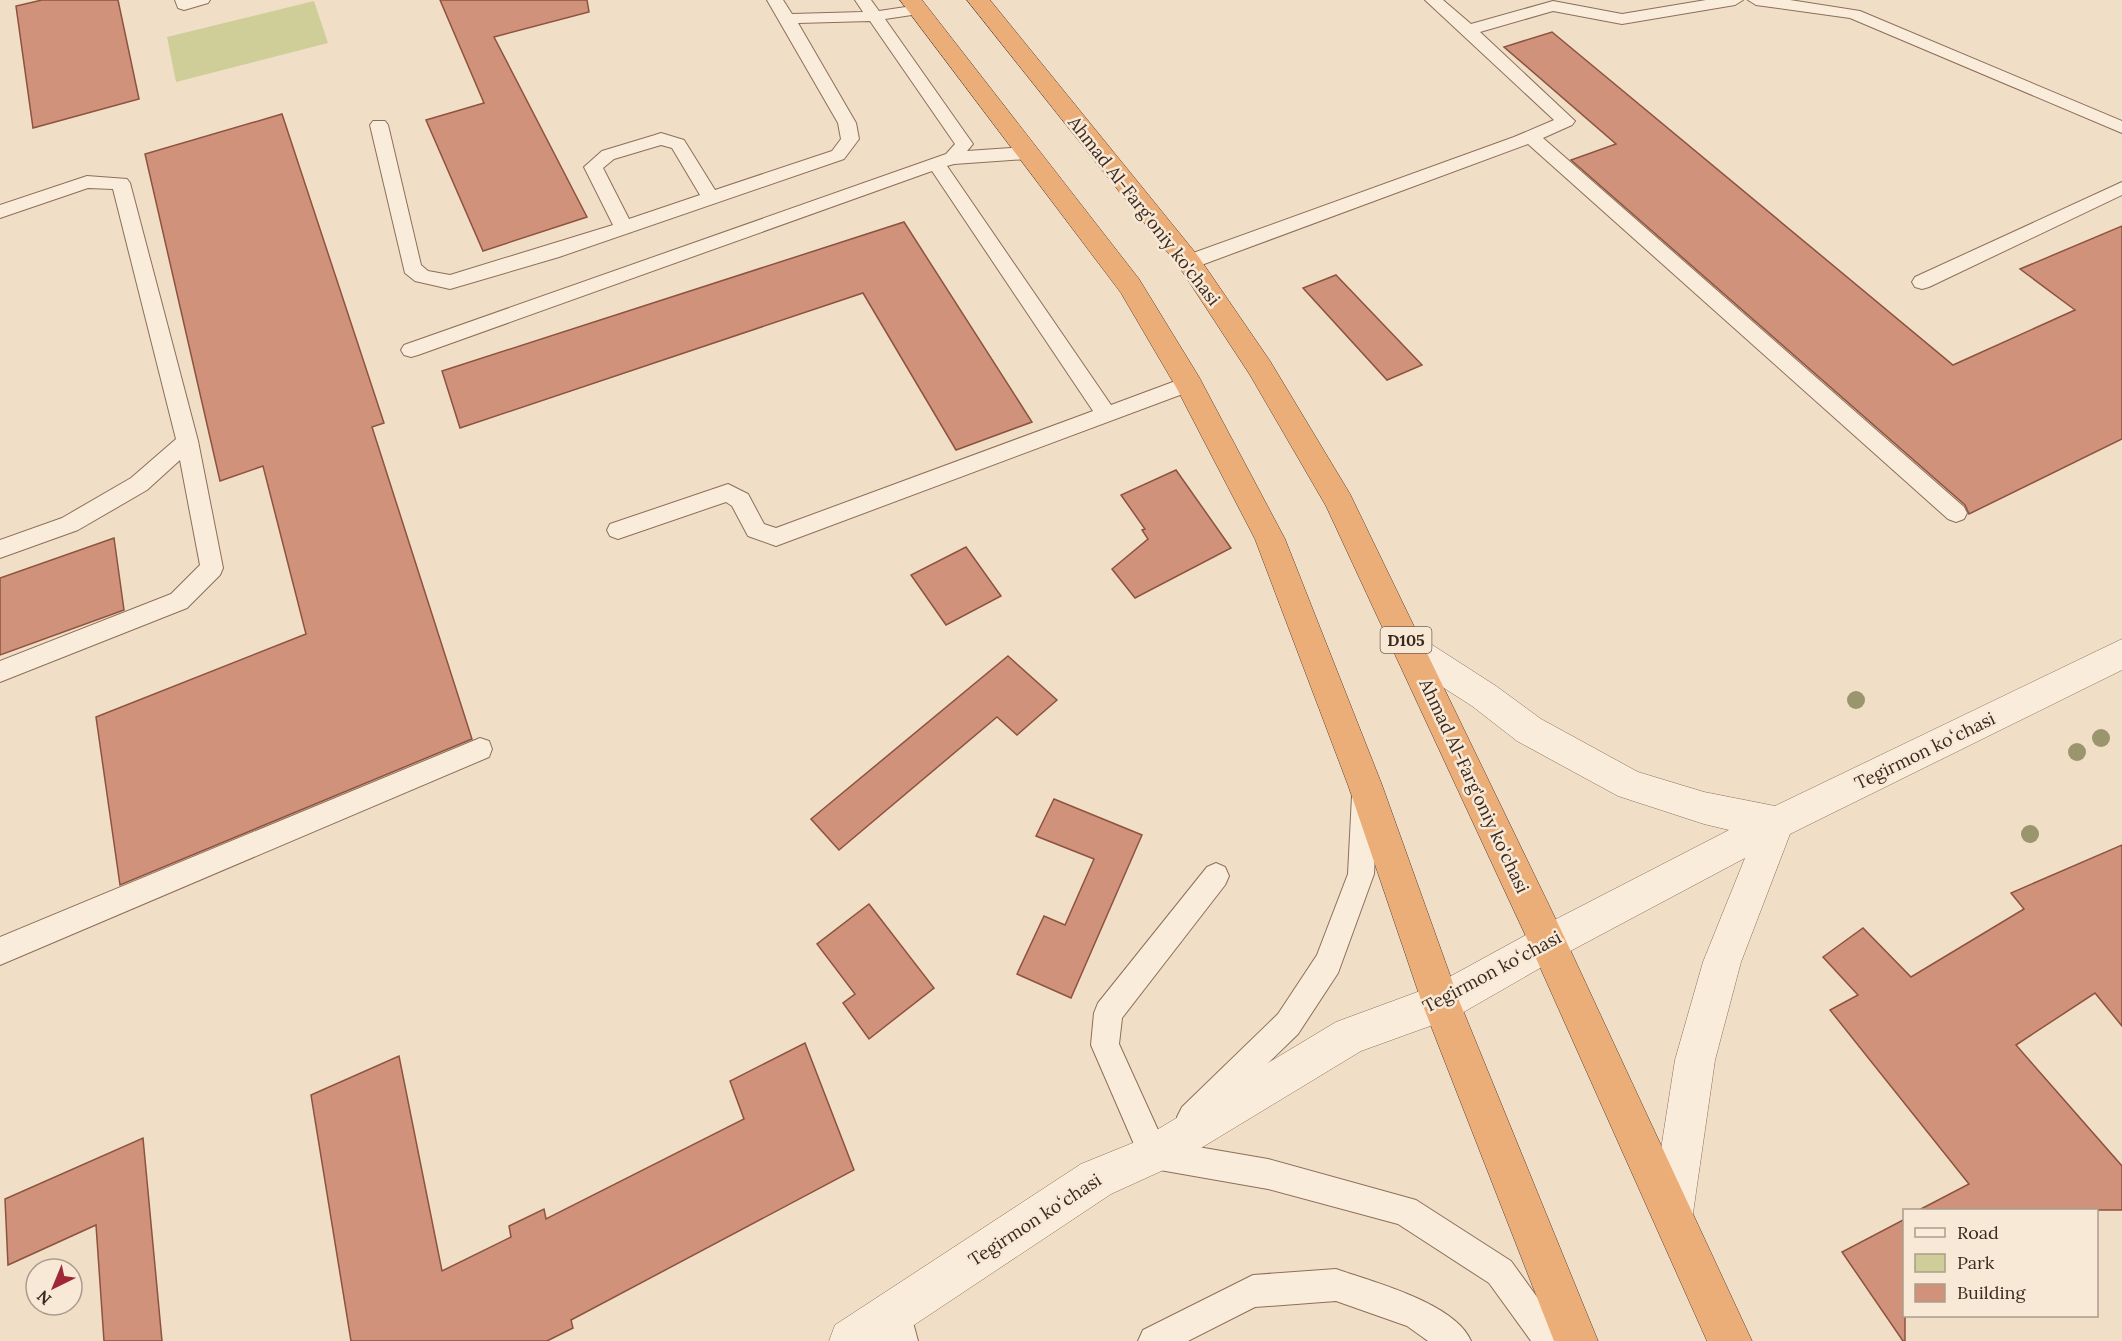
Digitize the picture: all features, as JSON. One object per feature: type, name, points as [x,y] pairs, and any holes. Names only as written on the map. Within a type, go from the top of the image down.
[{"type":"highway","name":"Ahmad Al-Farg'oniy ko'chasi","points":[[978,0],[1189,262],[1260,368],[1340,502],[1411,649],[1730,1341]]},
{"type":"highway","points":[[915,5],[1130,286],[1189,384],[1270,538],[1365,785],[1441,1003],[1576,1341]]},
{"type":"street","points":[[1411,649],[1484,696],[1529,730],[1630,785],[1704,808],[1777,823],[1722,962],[1695,1060],[1672,1213]]},
{"type":"street","name":"Tegirmon koʻchasi","points":[[850,1341],[899,1326],[1096,1179],[1154,1154],[1350,1036],[1441,1003],[1777,823],[2116,667]]},
{"type":"lane","points":[[183,0],[184,5],[202,0]]},
{"type":"lane","points":[[380,125],[412,268],[422,276],[450,282],[552,252],[838,155],[850,139],[847,123],[775,0]]},
{"type":"lane","points":[[863,0],[964,144],[944,161]]},
{"type":"lane","points":[[1189,262],[1531,137],[1566,121],[1433,0]]},
{"type":"lane","points":[[1468,30],[1549,3],[1571,0]]},
{"type":"lane","points":[[1549,3],[1622,19],[1735,0]]},
{"type":"lane","points":[[1761,0],[1854,14],[2122,127]]},
{"type":"lane","points":[[787,19],[874,16],[915,5]]},
{"type":"lane","points":[[1531,137],[1956,513]]},
{"type":"lane","points":[[624,228],[593,167],[609,155],[662,140],[678,144],[711,198]]},
{"type":"lane","points":[[411,350],[944,161],[1027,153]]},
{"type":"lane","points":[[944,161],[1107,415]]},
{"type":"lane","points":[[0,212],[87,182],[121,183],[187,441],[212,568],[179,601],[0,672]]},
{"type":"lane","points":[[1922,282],[2122,188]]},
{"type":"lane","points":[[618,530],[728,493],[740,500],[756,530],[776,537],[1189,384]]},
{"type":"lane","points":[[0,549],[70,524],[139,484],[187,441]]},
{"type":"lane","points":[[0,951],[480,749]]},
{"type":"lane","points":[[1154,1154],[1288,1024],[1328,963],[1360,874],[1365,785]]},
{"type":"lane","points":[[1154,1154],[1105,1045],[1108,1013],[1216,876]]},
{"type":"lane","points":[[1154,1154],[1268,1174],[1405,1211],[1500,1272],[1551,1341]]},
{"type":"lane","points":[[1154,1341],[1253,1291],[1336,1285],[1416,1313],[1455,1341]]},
{"type":"green space","points":[[314,1],[328,43],[176,82],[167,37]]},
{"type":"building","points":[[42,0],[118,0],[139,99],[33,128],[16,6]]},
{"type":"building","points":[[440,0],[587,0],[589,12],[494,37],[587,217],[483,251],[426,120],[484,103]]},
{"type":"building","points":[[1552,32],[1953,365],[2075,310],[2020,269],[2122,226],[2122,439],[1969,514],[1965,505],[1571,160],[1616,144],[1504,47]]},
{"type":"building","points":[[282,114],[384,423],[372,427],[472,739],[120,885],[96,717],[306,634],[263,466],[220,481],[145,154]]},
{"type":"building","points":[[904,222],[1032,422],[956,450],[863,293],[460,428],[442,371]]},
{"type":"building","points":[[1336,275],[1422,365],[1387,380],[1303,288]]},
{"type":"building","points":[[1176,470],[1231,548],[1135,598],[1112,569],[1148,539],[1142,530],[1145,529],[1121,495]]},
{"type":"building","points":[[114,538],[124,610],[0,655],[0,578]]},
{"type":"building","points":[[966,547],[1001,596],[946,625],[911,575]]},
{"type":"building","points":[[1008,656],[1057,700],[1017,735],[997,717],[839,850],[811,819]]},
{"type":"building","points":[[1054,799],[1142,835],[1071,998],[1017,974],[1044,916],[1065,925],[1094,859],[1036,836]]},
{"type":"building","points":[[2122,845],[2122,1026],[2095,993],[2016,1045],[2122,1166],[2122,1210],[1921,1209],[1969,1184],[1830,1010],[1858,995],[1823,957],[1863,928],[1911,977],[2024,909],[2011,893]]},
{"type":"building","points":[[869,904],[934,988],[869,1039],[843,1003],[855,994],[817,944]]},
{"type":"building","points":[[805,1043],[854,1170],[571,1320],[573,1328],[547,1341],[351,1341],[311,1095],[399,1056],[442,1271],[511,1237],[509,1226],[544,1209],[546,1219],[744,1119],[730,1081]]},
{"type":"building","points":[[143,1138],[162,1341],[104,1341],[96,1225],[8,1265],[5,1199]]},
{"type":"building","points":[[1903,1220],[1905,1341],[1903,1341],[1842,1252]]}]
